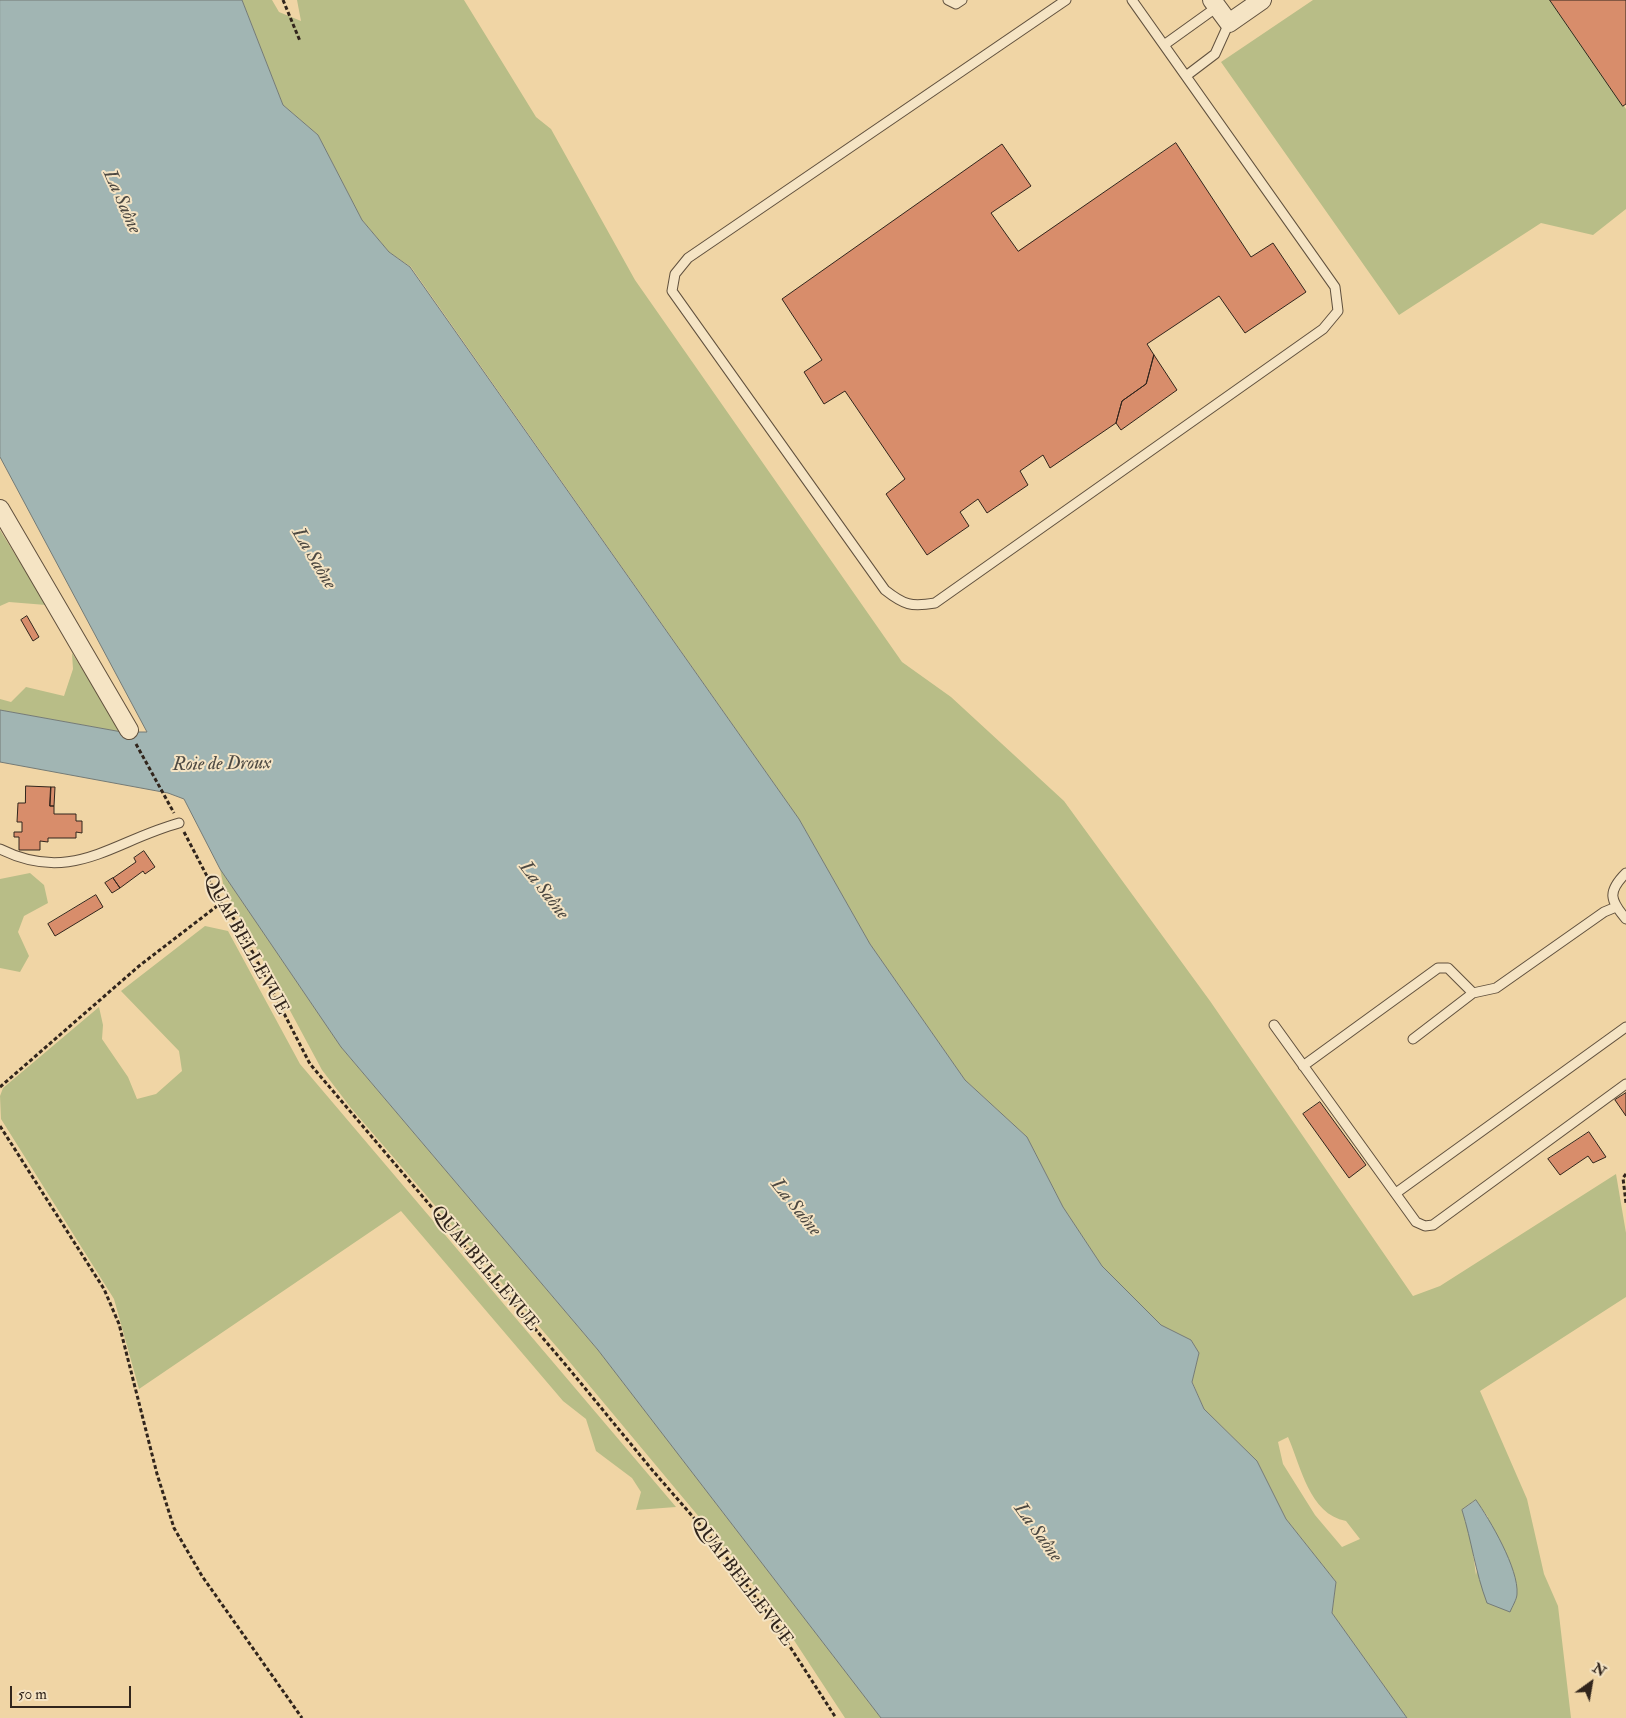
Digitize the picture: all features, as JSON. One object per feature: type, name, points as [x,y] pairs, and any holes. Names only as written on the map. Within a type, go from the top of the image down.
[{"type":"street","points":[[1215,3],[1229,23],[1262,0]]},
{"type":"street","points":[[0,509],[129,730]]},
{"type":"lane","points":[[948,0],[956,4],[962,0]]},
{"type":"lane","points":[[1066,0],[688,258],[675,274],[672,291],[885,590],[899,601],[914,606],[935,603],[1323,329],[1338,311],[1336,287],[1132,0]]},
{"type":"lane","points":[[1164,45],[1215,3]]},
{"type":"lane","points":[[1186,76],[1216,54],[1229,23]]},
{"type":"lane","points":[[0,849],[20,859],[64,864],[108,852],[136,838],[179,823]]},
{"type":"lane","points":[[1626,873],[1613,890],[1612,900],[1626,919]]},
{"type":"lane","points":[[1413,1039],[1474,993],[1496,988],[1604,912],[1616,907]]},
{"type":"lane","points":[[1303,1066],[1438,968],[1448,968],[1474,993]]},
{"type":"lane","points":[[1274,1025],[1416,1222],[1425,1226],[1433,1225],[1626,1084]]},
{"type":"lane","points":[[1396,1193],[1626,1027]]},
{"type":"path","points":[[283,0],[300,41]]},
{"type":"path","name":"QUAI BELLEVUE","points":[[129,730],[222,903],[238,924],[310,1064],[570,1370],[652,1471],[715,1542],[774,1622],[836,1718]]},
{"type":"path","points":[[0,1087],[139,966],[222,903]]},
{"type":"path","points":[[0,1126],[104,1288],[119,1324],[157,1474],[174,1528],[202,1576],[302,1718]]},
{"type":"path","points":[[1626,1174],[1623,1178],[1626,1203]]},
{"type":"green space","points":[[242,0],[272,0],[279,12],[301,21],[297,0],[464,0],[536,117],[551,129],[635,280],[902,662],[951,697],[1064,801],[1210,1001],[1413,1296],[1440,1286],[1616,1174],[1626,1233],[1626,1297],[1480,1391],[1527,1499],[1544,1574],[1558,1606],[1571,1718],[1407,1718],[1332,1613],[1336,1582],[1286,1519],[1257,1461],[1204,1409],[1192,1381],[1199,1353],[1191,1340],[1161,1325],[1102,1266],[1063,1207],[1027,1137],[965,1080],[870,944],[799,819],[411,267],[389,252],[362,220],[318,135],[283,105]],"holes":[[[1288,1437],[1302,1474],[1315,1499],[1333,1517],[1346,1521],[1360,1539],[1342,1547],[1315,1515],[1283,1464],[1278,1442]],[[1475,1500],[1488,1517],[1476,1575],[1471,1539],[1462,1510]]]},
{"type":"green space","points":[[1313,0],[1550,0],[1626,109],[1626,209],[1593,235],[1541,223],[1399,315],[1221,62]]},
{"type":"green space","points":[[0,530],[46,605],[9,602],[0,606]]},
{"type":"green space","points":[[72,653],[122,732],[0,710],[0,699],[11,702],[26,687],[64,696],[73,669]]},
{"type":"green space","points":[[220,869],[341,1047],[598,1350],[881,1718],[845,1718],[786,1628],[730,1554],[568,1360],[351,1108],[322,1070],[224,888]]},
{"type":"green space","points":[[30,873],[44,885],[48,903],[24,916],[18,932],[29,956],[20,972],[0,968],[0,879]]},
{"type":"green space","points":[[205,926],[228,931],[300,1064],[676,1507],[636,1510],[641,1492],[632,1478],[596,1451],[586,1419],[563,1401],[401,1211],[139,1389],[114,1299],[1,1119],[0,1096],[3,1088],[99,1007],[103,1025],[102,1039],[128,1077],[137,1099],[156,1094],[182,1071],[179,1051],[121,991]]},
{"type":"water","points":[[0,0],[242,0],[283,105],[318,135],[362,220],[389,252],[410,267],[799,819],[870,944],[965,1080],[1027,1137],[1063,1207],[1102,1266],[1161,1325],[1191,1340],[1199,1353],[1192,1382],[1204,1409],[1257,1461],[1286,1519],[1336,1582],[1332,1613],[1407,1718],[881,1718],[598,1350],[341,1047],[220,869],[184,799],[168,793],[0,762],[0,710],[122,732],[147,732],[0,457]]},
{"type":"water","points":[[1476,1500],[1503,1545],[1513,1572],[1517,1594],[1510,1612],[1487,1603],[1476,1568],[1462,1510]]},
{"type":"building","points":[[1550,0],[1626,0],[1626,104],[1623,106]]},
{"type":"building","points":[[1176,143],[1251,257],[1273,243],[1306,292],[1245,333],[1219,296],[1147,344],[1154,355],[1146,384],[1122,401],[1116,423],[1050,468],[1043,455],[1020,471],[1028,485],[987,513],[978,499],[960,512],[969,526],[927,555],[886,494],[905,479],[845,391],[824,404],[804,372],[822,360],[782,299],[1002,144],[1031,186],[991,213],[1018,251]]},
{"type":"building","points":[[1154,355],[1177,390],[1121,430],[1116,423],[1122,401],[1146,384]]},
{"type":"building","points":[[27,616],[39,637],[33,641],[21,620]]},
{"type":"building","points":[[26,786],[51,787],[50,806],[54,806],[54,814],[76,814],[76,821],[82,821],[82,833],[76,832],[76,838],[48,838],[48,842],[40,841],[40,850],[19,850],[19,837],[14,837],[14,832],[22,832],[22,822],[17,822],[18,803],[25,803]]},
{"type":"building","points":[[51,787],[55,787],[54,806],[50,806]]},
{"type":"building","points":[[144,851],[155,867],[145,874],[143,871],[120,888],[113,878],[136,862],[134,858]]},
{"type":"building","points":[[113,878],[120,888],[112,893],[105,883]]},
{"type":"building","points":[[96,895],[103,907],[55,936],[48,924]]},
{"type":"building","points":[[1626,1093],[1626,1116],[1615,1100]]},
{"type":"building","points":[[1320,1102],[1366,1165],[1349,1178],[1303,1114]]},
{"type":"building","points":[[1589,1132],[1606,1157],[1593,1163],[1588,1156],[1560,1175],[1548,1159]]},
{"type":"water label","name":"La Saône","points":[[121,202]]},
{"type":"water label","name":"La Saône","points":[[313,559]]},
{"type":"water label","name":"Roie de Droux","points":[[222,765]]},
{"type":"water label","name":"La Saône","points":[[543,891]]},
{"type":"water label","name":"La Saône","points":[[795,1208]]},
{"type":"water label","name":"La Saône","points":[[1037,1533]]}]
